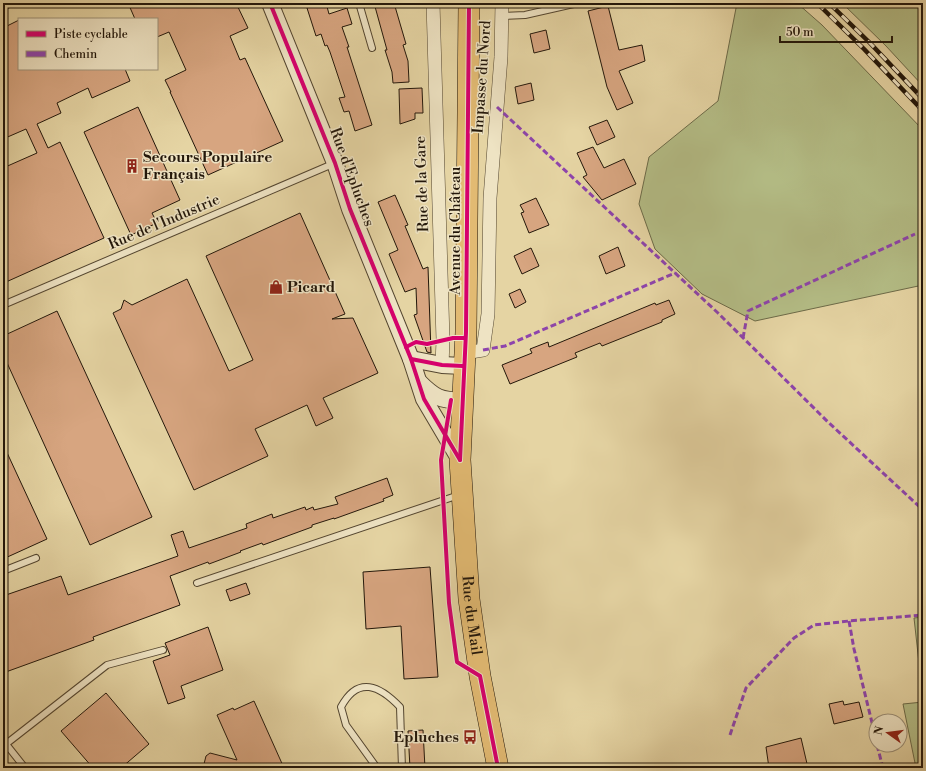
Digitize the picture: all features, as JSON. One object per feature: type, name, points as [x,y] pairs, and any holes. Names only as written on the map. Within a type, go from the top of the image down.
[{"type":"main road","name":"Avenue du Château","points":[[460,460],[466,324],[469,3]]},
{"type":"main road","name":"Rue du Mail","points":[[460,460],[469,599],[481,684],[498,768]]},
{"type":"street","name":"Rue d'Epluches","points":[[270,3],[335,163],[350,209],[412,359],[424,399],[460,460]]},
{"type":"street","name":"Rue de la Gare","points":[[433,3],[443,340],[442,365]]},
{"type":"street","name":"Impasse du Nord","points":[[464,359],[483,350],[488,314],[490,198],[501,57],[502,3]]},
{"type":"street","points":[[412,359],[442,365],[464,359]]},
{"type":"street","points":[[419,382],[431,394],[446,400],[462,401]]},
{"type":"lane","points":[[3,7],[11,3]]},
{"type":"lane","points":[[359,3],[372,48]]},
{"type":"lane","points":[[502,16],[524,15],[578,3]]},
{"type":"lane","name":"Rue de l'Industrie","points":[[3,304],[335,163]]},
{"type":"lane","points":[[197,583],[462,495]]},
{"type":"lane","points":[[3,571],[36,558]]},
{"type":"lane","points":[[25,768],[6,744],[107,665],[162,650]]},
{"type":"lane","points":[[377,768],[346,725],[341,707],[347,696],[361,687],[375,687],[390,696],[400,707],[402,768]]},
{"type":"green space","points":[[737,3],[797,3],[822,25],[923,130],[923,285],[755,321],[702,294],[655,249],[639,204],[649,157],[718,101]]},
{"type":"green space","points":[[842,3],[916,3],[923,6],[923,86],[886,46]]},
{"type":"green space","points":[[923,617],[923,699],[914,618]]},
{"type":"green space","points":[[923,702],[923,768],[916,768],[908,729],[908,713],[905,713],[903,704]]},
{"type":"building","points":[[128,3],[236,3],[248,28],[230,36],[240,60],[245,58],[283,141],[208,175],[165,80],[186,70],[169,32],[158,37],[158,18],[135,18]]},
{"type":"building","points":[[326,3],[329,14],[347,8],[352,24],[342,27],[372,125],[355,131],[349,111],[344,112],[339,98],[345,97],[330,52],[327,45],[325,46],[321,34],[316,36],[307,8]]},
{"type":"building","points":[[374,3],[394,3],[406,44],[403,45],[408,61],[409,82],[393,83],[392,72],[385,50],[387,50]]},
{"type":"building","points":[[608,6],[619,50],[642,45],[645,61],[619,71],[633,103],[617,110],[607,87],[588,11]]},
{"type":"building","points":[[18,20],[18,70],[125,70],[130,81],[92,98],[88,88],[57,103],[61,113],[37,124],[48,148],[60,142],[104,238],[6,282],[3,276],[3,168],[37,153],[26,129],[3,139],[3,28]]},
{"type":"building","points":[[546,30],[550,49],[534,53],[530,34]]},
{"type":"building","points":[[531,83],[534,100],[518,104],[515,87]]},
{"type":"building","points":[[422,88],[423,113],[415,113],[415,119],[400,124],[399,89]]},
{"type":"building","name":"Secours Populaire Français","points":[[138,107],[180,200],[152,213],[157,223],[131,235],[84,132]]},
{"type":"building","points":[[607,120],[615,137],[597,145],[589,127]]},
{"type":"building","points":[[593,147],[604,168],[624,159],[636,184],[602,200],[583,177],[587,175],[577,153]]},
{"type":"building","points":[[395,195],[408,225],[405,226],[423,269],[428,267],[431,353],[427,352],[414,315],[417,314],[416,288],[405,292],[389,254],[398,250],[378,202]]},
{"type":"building","points":[[536,198],[549,225],[529,233],[521,213],[524,212],[520,205]]},
{"type":"building","points":[[300,213],[345,314],[332,319],[353,318],[378,373],[323,398],[333,418],[316,426],[307,405],[255,429],[268,456],[194,490],[113,313],[121,309],[124,300],[132,305],[187,279],[229,371],[253,360],[206,256]]},
{"type":"building","points":[[618,247],[625,266],[606,274],[599,256]]},
{"type":"building","points":[[531,248],[539,266],[522,274],[514,256]]},
{"type":"building","points":[[520,289],[526,302],[515,308],[509,294]]},
{"type":"building","points":[[669,300],[675,314],[662,320],[662,322],[602,346],[600,343],[575,353],[577,357],[510,384],[502,365],[532,353],[530,349],[548,342],[549,347],[655,303],[656,305]]},
{"type":"building","points":[[57,311],[152,517],[90,545],[3,354],[3,336]]},
{"type":"building","points":[[3,444],[47,539],[3,559]]},
{"type":"building","points":[[387,478],[393,495],[383,499],[384,501],[334,519],[312,525],[312,527],[263,545],[262,543],[209,564],[208,562],[170,576],[180,605],[93,637],[94,640],[3,673],[3,596],[61,576],[68,595],[178,556],[171,535],[183,531],[189,548],[247,528],[246,524],[272,514],[273,518],[305,507],[306,510],[313,507],[314,510],[338,504],[335,497]]},
{"type":"building","points":[[430,567],[438,677],[404,679],[401,626],[366,629],[363,572]]},
{"type":"building","points":[[246,583],[250,594],[230,601],[226,590]]},
{"type":"building","points":[[208,627],[223,670],[181,686],[185,698],[168,704],[153,661],[170,655],[165,643]]},
{"type":"building","points":[[106,693],[149,744],[121,768],[93,768],[61,731]]},
{"type":"building","points":[[254,701],[284,768],[203,768],[206,756],[210,753],[237,760],[217,715],[233,708],[234,710]]},
{"type":"building","points":[[843,701],[844,705],[859,702],[863,717],[834,724],[829,704]]},
{"type":"building","points":[[423,730],[425,768],[410,768],[408,731]]},
{"type":"building","points":[[801,738],[808,768],[769,768],[766,747]]},
{"type":"railway","points":[[817,3],[864,49],[923,111]]},
{"type":"railway","points":[[829,3],[870,43],[923,99]]},
{"type":"marked path","points":[[497,107],[718,313],[828,422],[923,510]]},
{"type":"marked path","points":[[743,338],[748,311],[915,234]]},
{"type":"marked path","points":[[483,350],[505,346],[675,273]]},
{"type":"marked path","points":[[730,735],[746,688],[794,638],[814,625],[923,615]]},
{"type":"marked path","points":[[849,621],[854,649],[870,713]]},
{"type":"marked path","points":[[879,753],[883,768]]},
{"type":"cycle path","points":[[270,3],[335,163],[350,209],[411,359],[424,399],[460,460]]},
{"type":"cycle path","points":[[460,460],[466,332],[469,3]]},
{"type":"cycle path","points":[[406,347],[416,342],[427,344],[453,338],[465,338]]},
{"type":"cycle path","points":[[411,359],[442,365],[463,366]]},
{"type":"cycle path","points":[[451,400],[441,460],[449,603],[457,662],[480,676],[498,768]]},
{"type":"place","name":"Secours Populaire Français","points":[[132,166]]},
{"type":"place","name":"Picard","points":[[276,287]]},
{"type":"place","name":"Epluches","points":[[470,737]]}]
